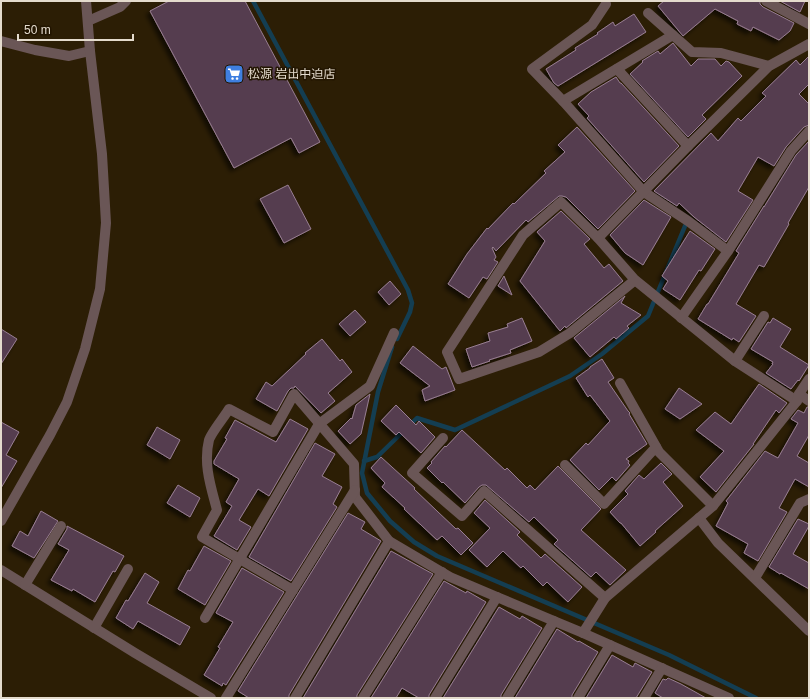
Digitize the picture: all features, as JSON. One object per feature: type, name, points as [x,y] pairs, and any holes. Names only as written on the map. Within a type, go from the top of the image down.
[{"type":"street","points":[[1,521],[67,402],[85,349],[100,289],[106,223],[102,154],[90,51],[86,1]]},
{"type":"street","points":[[88,21],[120,7],[126,1]]},
{"type":"street","points":[[766,1],[809,24]]},
{"type":"street","points":[[606,4],[592,26],[532,69],[563,101],[644,192],[688,221],[728,251]]},
{"type":"street","points":[[648,13],[692,52],[721,53],[769,66]]},
{"type":"street","points":[[563,101],[673,35]]},
{"type":"street","points":[[1,41],[35,50],[69,56],[90,51]]},
{"type":"street","points":[[598,238],[769,66],[809,44]]},
{"type":"street","points":[[617,69],[688,146]]},
{"type":"street","points":[[681,318],[728,251],[791,151],[809,131]]},
{"type":"street","points":[[635,280],[570,333],[539,352],[459,379],[447,352],[523,234],[561,202],[598,238],[635,280],[681,318],[735,361],[798,397],[809,401]]},
{"type":"street","points":[[735,361],[764,316]]},
{"type":"street","points":[[205,618],[319,424],[370,386],[394,333]]},
{"type":"street","points":[[588,625],[605,598],[714,506],[798,397],[809,379]]},
{"type":"street","points":[[620,383],[660,452],[714,506]]},
{"type":"street","points":[[292,590],[202,537],[217,510],[206,462],[209,439],[229,409],[273,432],[294,394],[354,464],[355,497],[389,541],[450,577],[497,597],[554,621],[588,625],[610,645],[723,697]]},
{"type":"street","points":[[443,438],[412,473],[462,516],[484,491],[605,598]]},
{"type":"street","points":[[565,465],[604,504],[656,446]]},
{"type":"street","points":[[226,698],[355,490]]},
{"type":"street","points":[[755,578],[800,503],[809,499]]},
{"type":"street","points":[[699,518],[718,543],[809,631]]},
{"type":"street","points":[[25,585],[61,526]]},
{"type":"street","points":[[295,698],[389,541]]},
{"type":"street","points":[[94,628],[128,569]]},
{"type":"street","points":[[1,570],[211,698]]},
{"type":"street","points":[[364,698],[442,572]]},
{"type":"street","points":[[435,698],[497,597]]},
{"type":"street","points":[[506,698],[554,621]]},
{"type":"street","points":[[578,698],[610,645]]},
{"type":"street","points":[[644,698],[662,668]]},
{"type":"building","name":"松源 岩出中迫店","points":[[169,1],[245,1],[320,142],[299,153],[291,138],[234,168],[150,11]]},
{"type":"building","points":[[664,1],[760,1],[760,4],[763,7],[794,23],[790,31],[779,40],[753,27],[751,31],[737,24],[738,21],[715,9],[683,36],[658,6]]},
{"type":"building","points":[[780,1],[805,1],[800,12]]},
{"type":"building","points":[[634,14],[646,32],[558,86],[554,83],[546,69],[576,50],[575,48],[598,34],[597,33],[613,22],[615,26]]},
{"type":"building","points":[[673,43],[691,66],[698,59],[715,59],[721,66],[726,61],[729,62],[742,76],[702,115],[706,119],[688,137],[630,74],[643,62],[642,61],[658,51],[660,54]]},
{"type":"building","points":[[809,56],[809,84],[799,94],[809,104],[809,125],[804,127],[786,147],[774,166],[758,157],[738,191],[753,200],[726,242],[679,203],[677,206],[654,191],[711,133],[718,141],[738,118],[741,121],[766,96],[762,93],[796,60],[800,65]]},
{"type":"building","points":[[616,77],[679,146],[644,182],[587,118],[589,116],[578,104],[591,92]]},
{"type":"building","points":[[577,127],[635,191],[598,229],[566,197],[559,196],[528,222],[526,220],[496,251],[493,247],[492,248],[496,257],[494,260],[498,262],[487,279],[483,277],[469,298],[448,284],[467,254],[487,228],[488,229],[513,203],[514,204],[546,173],[544,171],[565,152],[558,145]]},
{"type":"building","points":[[809,141],[809,187],[764,267],[759,265],[736,304],[756,316],[739,342],[733,338],[732,340],[698,319],[739,253],[736,251],[764,206],[796,155]]},
{"type":"building","points":[[288,185],[311,229],[284,243],[260,199]]},
{"type":"building","points":[[644,200],[671,217],[643,265],[625,253],[610,235]]},
{"type":"building","points":[[561,211],[590,239],[584,244],[604,268],[609,264],[623,281],[566,328],[565,326],[560,331],[520,281],[545,241],[537,232]]},
{"type":"building","points":[[690,231],[715,249],[701,271],[699,270],[680,300],[663,289],[668,281],[662,276]]},
{"type":"building","points":[[504,276],[512,295],[498,286]]},
{"type":"building","points":[[390,281],[401,294],[389,305],[378,292]]},
{"type":"building","points":[[625,296],[621,303],[641,315],[627,326],[629,328],[616,339],[614,337],[590,357],[574,338]]},
{"type":"building","points":[[355,310],[366,322],[350,336],[339,324]]},
{"type":"building","points":[[522,318],[532,341],[510,350],[511,353],[472,367],[466,349],[490,341],[488,333],[508,327],[507,324]]},
{"type":"building","points":[[773,318],[791,329],[780,347],[809,365],[799,381],[798,380],[791,389],[766,373],[773,362],[751,349],[768,322],[770,323]]},
{"type":"building","points":[[1,329],[17,339],[1,364]]},
{"type":"building","points":[[322,339],[340,361],[342,359],[352,372],[328,393],[335,401],[321,413],[295,386],[288,391],[277,411],[256,399],[266,382],[272,386],[306,354],[305,353]]},
{"type":"building","points":[[413,346],[442,369],[446,367],[455,390],[425,401],[422,390],[430,386],[400,363]]},
{"type":"building","points":[[602,359],[614,378],[608,382],[630,413],[629,414],[647,444],[626,459],[629,461],[628,463],[630,465],[616,481],[612,477],[599,490],[570,460],[586,443],[588,445],[610,421],[590,395],[588,397],[576,378]]},
{"type":"building","points":[[759,384],[787,403],[779,413],[776,410],[754,444],[716,492],[700,477],[724,451],[696,430],[715,412],[731,424]]},
{"type":"building","points":[[679,388],[702,404],[680,419],[665,409]]},
{"type":"building","points":[[370,394],[361,434],[350,444],[338,431],[351,418],[352,419],[356,405]]},
{"type":"building","points":[[396,405],[416,425],[419,421],[435,437],[421,453],[399,432],[396,435],[381,421]]},
{"type":"building","points":[[807,407],[809,407],[809,435],[797,456],[809,463],[809,487],[795,479],[779,508],[787,512],[758,561],[744,553],[748,544],[716,526],[728,503],[726,501],[765,451],[778,458],[798,423],[791,419],[798,410],[804,413]]},
{"type":"building","points":[[290,419],[308,429],[269,496],[258,489],[239,520],[251,527],[237,550],[214,536],[232,506],[226,502],[239,479],[214,464],[214,461],[227,439],[225,438],[235,420],[276,442]]},
{"type":"building","points":[[1,422],[19,432],[6,455],[17,461],[1,488]]},
{"type":"building","points":[[157,427],[180,440],[170,459],[147,445]]},
{"type":"building","points":[[462,430],[505,470],[507,468],[527,488],[530,485],[535,490],[558,466],[601,509],[581,530],[626,570],[610,585],[596,572],[591,577],[554,544],[558,540],[534,517],[529,522],[486,485],[479,487],[465,503],[427,468],[445,446],[446,447]]},
{"type":"building","points":[[315,443],[335,454],[322,476],[342,487],[333,504],[337,507],[291,581],[249,557]]},
{"type":"building","points":[[381,457],[456,529],[458,528],[473,543],[461,555],[442,536],[437,540],[382,487],[385,483],[371,468]]},
{"type":"building","points":[[661,463],[672,474],[663,482],[683,506],[640,546],[610,512],[628,494],[625,491],[639,475],[644,479]]},
{"type":"building","points":[[178,485],[200,498],[190,517],[167,503]]},
{"type":"building","points":[[485,500],[520,532],[517,535],[541,558],[545,554],[582,587],[568,602],[547,582],[543,586],[523,566],[521,568],[503,551],[487,567],[469,550],[490,528],[474,513]]},
{"type":"building","points":[[41,511],[58,521],[34,558],[12,546],[20,531],[28,536]]},
{"type":"building","points":[[348,513],[365,522],[361,529],[381,541],[289,695],[289,698],[249,698],[238,691]]},
{"type":"building","points":[[798,519],[809,524],[809,526],[793,554],[809,563],[809,589],[769,567]]},
{"type":"building","points":[[67,526],[124,556],[115,572],[113,571],[95,602],[73,589],[72,591],[51,580],[69,550],[58,544],[67,529]]},
{"type":"building","points":[[204,546],[231,561],[205,605],[178,589],[188,570],[190,571]]},
{"type":"building","points":[[391,551],[433,574],[357,695],[357,698],[303,698]]},
{"type":"building","points":[[242,568],[284,592],[226,685],[223,683],[222,686],[204,675],[233,622],[216,613]]},
{"type":"building","points":[[145,573],[159,582],[147,603],[190,627],[180,645],[138,621],[133,629],[116,618],[126,600],[128,601]]},
{"type":"building","points":[[444,581],[466,593],[467,591],[486,602],[429,695],[429,698],[419,698],[402,688],[396,698],[371,698]]},
{"type":"building","points":[[499,607],[520,619],[522,616],[542,628],[501,695],[501,698],[443,698]]},
{"type":"building","points":[[557,629],[598,652],[572,695],[572,698],[515,698]]},
{"type":"building","points":[[612,655],[633,667],[635,663],[652,672],[636,698],[586,698]]},
{"type":"building","points":[[668,678],[706,698],[663,698],[655,693],[663,679],[666,680]]},
{"type":"waterway","points":[[253,1],[408,290],[412,303],[410,312],[397,339]]},
{"type":"waterway","points":[[364,461],[377,457],[417,418],[455,430],[570,376],[602,354],[648,316],[685,226]]},
{"type":"waterway","points":[[392,347],[378,392],[362,473],[367,493],[390,521],[414,542],[437,556],[669,655],[756,698]]},
{"type":"place","name":"松源 岩出中迫店","points":[[234,74]]}]
